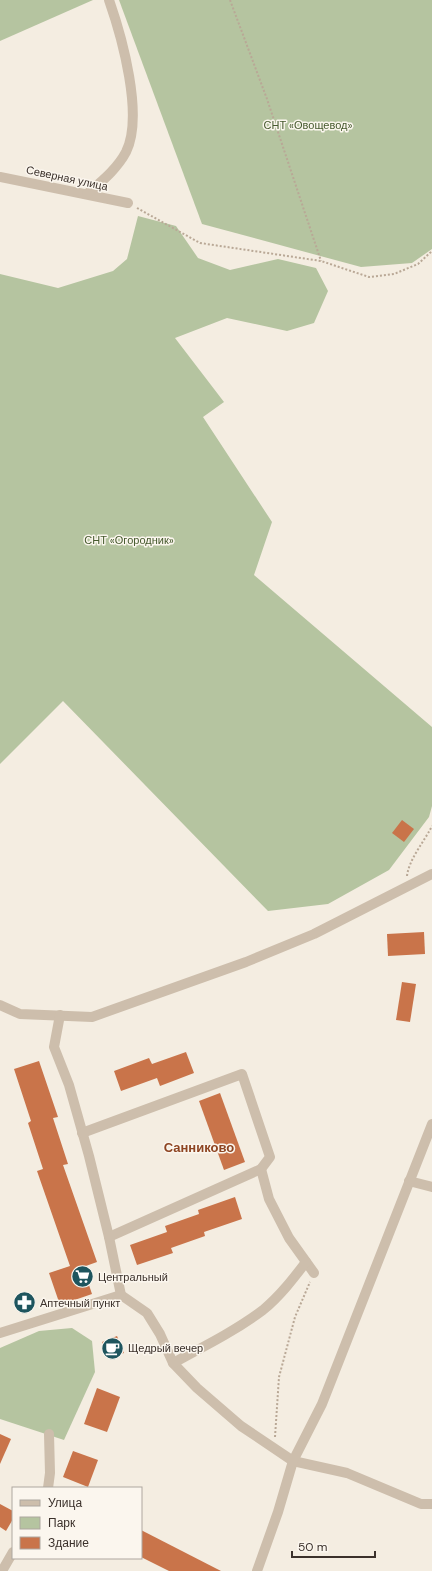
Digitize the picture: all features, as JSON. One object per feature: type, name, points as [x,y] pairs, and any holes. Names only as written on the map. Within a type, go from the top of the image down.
[{"type":"street","points":[[87,194],[117,167],[127,150],[132,125],[130,77],[116,20],[109,0]]},
{"type":"street","name":"Северная улица","points":[[0,177],[128,203]]},
{"type":"street","points":[[0,1005],[20,1014],[92,1017],[246,962],[314,934],[432,874]]},
{"type":"street","points":[[60,1015],[54,1047],[69,1085],[89,1156],[109,1237],[121,1295],[147,1313],[160,1334],[173,1363],[197,1388],[241,1426],[293,1460],[347,1473],[421,1504],[432,1504]]},
{"type":"street","points":[[82,1133],[242,1074],[270,1157],[261,1169],[109,1237]]},
{"type":"street","points":[[258,1571],[278,1512],[293,1460],[322,1404],[432,1124]]},
{"type":"street","points":[[261,1169],[269,1199],[289,1238],[314,1273]]},
{"type":"street","points":[[409,1181],[432,1187]]},
{"type":"street","points":[[173,1363],[221,1337],[263,1309],[285,1289],[306,1262]]},
{"type":"street","points":[[0,1333],[121,1295]]},
{"type":"street","points":[[48,1487],[50,1473],[49,1434]]},
{"type":"street","points":[[2,1571],[12,1554]]},
{"type":"path","points":[[230,0],[267,99],[320,261]]},
{"type":"path","points":[[128,203],[200,243],[320,261],[369,277],[394,274],[418,264],[432,251]]},
{"type":"path","points":[[405,888],[408,865],[422,845],[432,826]]},
{"type":"path","points":[[274,1448],[279,1377],[295,1317],[314,1273]]},
{"type":"green space","points":[[0,0],[93,0],[0,41]]},
{"type":"green space","name":"СНТ «Овощевод»","points":[[119,0],[432,0],[432,249],[412,263],[361,267],[202,224]]},
{"type":"green space","name":"СНТ «Огородник»","points":[[138,216],[176,226],[198,258],[230,270],[278,259],[316,268],[328,291],[314,323],[287,331],[227,318],[175,338],[224,402],[203,417],[272,522],[254,575],[432,727],[432,806],[429,817],[389,870],[328,904],[268,911],[63,701],[0,764],[0,274],[58,288],[113,271],[127,259]]},
{"type":"green space","points":[[72,1328],[92,1341],[95,1372],[64,1440],[0,1419],[0,1348],[39,1331]]},
{"type":"building","points":[[402,820],[414,829],[404,842],[392,833]]},
{"type":"building","points":[[424,932],[425,954],[388,956],[387,934]]},
{"type":"building","points":[[402,982],[416,984],[410,1022],[396,1020]]},
{"type":"building","points":[[186,1052],[194,1073],[160,1086],[157,1078],[121,1091],[114,1071],[149,1058],[152,1064]]},
{"type":"building","points":[[39,1061],[58,1117],[53,1118],[68,1164],[63,1165],[97,1262],[83,1267],[92,1294],[60,1305],[49,1273],[70,1266],[37,1171],[43,1169],[28,1123],[31,1121],[14,1069]]},
{"type":"building","points":[[220,1093],[245,1162],[224,1170],[199,1101]]},
{"type":"building","points":[[235,1197],[242,1219],[204,1232],[205,1236],[171,1248],[173,1253],[137,1265],[130,1245],[167,1232],[165,1226],[199,1214],[198,1210]]},
{"type":"building","points":[[29,1293],[34,1307],[21,1312],[15,1298]]},
{"type":"building","name":"Щедрый вечер","points":[[117,1336],[124,1353],[109,1359],[102,1342]]},
{"type":"building","points":[[97,1388],[120,1397],[107,1432],[84,1424]]},
{"type":"building","points":[[0,1434],[11,1439],[0,1464]]},
{"type":"building","points":[[73,1451],[98,1460],[88,1487],[63,1477]]},
{"type":"building","points":[[0,1504],[12,1510],[12,1521],[6,1531],[0,1527]]},
{"type":"building","points":[[142,1531],[221,1571],[169,1571],[142,1558]]},
{"type":"place","name":"Центральный","points":[[83,1277]]},
{"type":"place","name":"Аптечный пункт","points":[[25,1303]]},
{"type":"place","name":"Щедрый вечер","points":[[113,1348]]},
{"type":"district","name":"Санниково","points":[[199,1147]]}]
